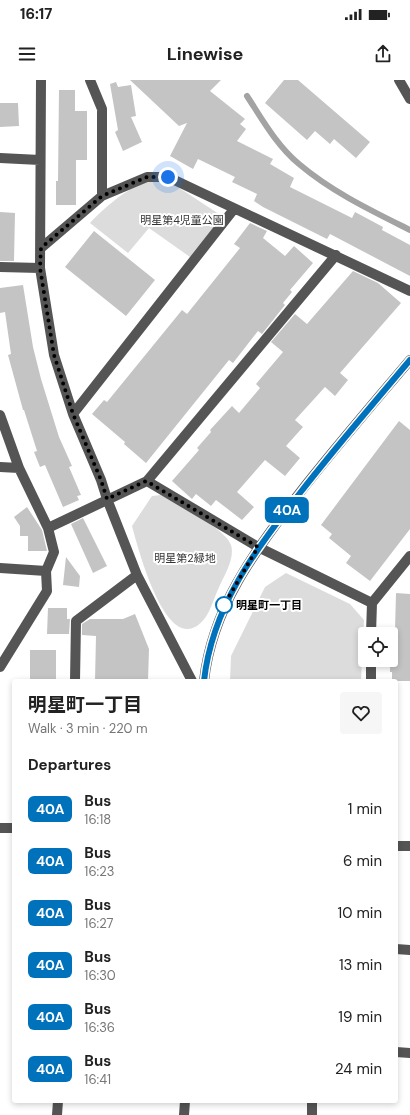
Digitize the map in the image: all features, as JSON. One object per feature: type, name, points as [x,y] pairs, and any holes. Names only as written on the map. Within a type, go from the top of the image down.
[{"type":"street","points":[[41,80],[40,268],[54,355],[73,414],[101,480],[137,575],[191,679]]},
{"type":"street","points":[[90,80],[102,109],[102,196]]},
{"type":"street","points":[[399,80],[410,99]]},
{"type":"street","points":[[0,158],[40,160]]},
{"type":"street","points":[[41,248],[102,196],[147,177],[168,177],[410,291]]},
{"type":"street","points":[[73,414],[234,209]]},
{"type":"street","points":[[48,528],[146,481],[336,255]]},
{"type":"street","points":[[0,267],[40,268]]},
{"type":"street","points":[[204,679],[206,660],[220,614],[231,590],[258,547],[320,467],[410,360]]},
{"type":"street","points":[[0,415],[18,468],[48,528],[54,552],[46,571],[47,591],[0,667]]},
{"type":"street","points":[[0,467],[18,468]]},
{"type":"street","points":[[146,481],[258,547],[372,603]]},
{"type":"street","points":[[372,627],[372,603],[410,556]]},
{"type":"street","points":[[0,568],[46,571]]},
{"type":"street","points":[[75,679],[76,621],[137,575]]},
{"type":"street","points":[[370,679],[371,667]]},
{"type":"street","points":[[0,828],[12,828]]},
{"type":"street","points":[[398,846],[410,846]]},
{"type":"street","points":[[398,949],[410,950]]},
{"type":"street","points":[[398,1052],[410,1053]]},
{"type":"street","points":[[57,1115],[58,1103]]},
{"type":"street","points":[[184,1115],[185,1103]]},
{"type":"street","points":[[312,1103],[312,1115]]},
{"type":"green space","name":"明星第4児童公園","points":[[167,180],[219,214],[217,224],[190,257],[149,228],[128,253],[90,223],[110,204],[135,187],[151,181]]},
{"type":"green space","name":"明星第2緑地","points":[[161,495],[211,525],[227,539],[231,545],[232,555],[229,566],[209,611],[205,618],[191,628],[179,627],[167,615],[157,598],[148,577],[132,526],[152,496]]},
{"type":"green space","points":[[286,573],[350,604],[364,620],[364,627],[358,627],[358,667],[362,667],[361,679],[230,679],[231,656],[265,587]]},
{"type":"building","points":[[130,80],[221,80],[210,91],[245,119],[240,124],[246,129],[237,141],[273,159],[270,164],[294,178],[290,187],[352,218],[355,212],[383,227],[382,230],[410,245],[410,276],[330,234],[327,239],[263,207],[254,201],[257,194],[232,182],[235,177],[198,159],[193,169],[170,156],[187,123],[179,126]]},
{"type":"building","points":[[284,80],[298,80],[370,142],[356,158],[334,139],[330,144],[315,131],[307,140],[265,103]]},
{"type":"building","points":[[116,82],[118,87],[131,85],[136,116],[131,117],[142,142],[123,151],[115,132],[118,130],[110,84]]},
{"type":"building","points":[[59,90],[75,90],[75,111],[87,111],[87,160],[76,160],[76,205],[56,205],[56,181],[58,181]]},
{"type":"building","points":[[0,103],[18,103],[19,126],[0,127]]},
{"type":"building","points":[[0,212],[15,213],[14,261],[0,261]]},
{"type":"building","points":[[250,223],[267,231],[263,238],[285,256],[294,246],[313,263],[290,290],[292,292],[283,303],[285,305],[262,334],[258,331],[233,363],[229,360],[146,463],[124,444],[125,442],[92,414],[104,400],[107,402],[182,310],[187,314],[240,248],[234,244]]},
{"type":"building","points":[[94,231],[155,280],[126,316],[65,267]]},
{"type":"building","points":[[353,271],[378,283],[401,303],[340,373],[348,380],[335,396],[325,387],[295,420],[303,427],[286,446],[300,458],[285,476],[265,460],[237,492],[254,507],[242,520],[216,500],[211,506],[196,494],[192,499],[172,481],[199,450],[197,448],[211,432],[210,430],[232,406],[239,413],[260,388],[256,384],[283,352],[271,342],[295,314],[307,324]]},
{"type":"building","points":[[23,285],[33,347],[41,379],[59,437],[72,466],[69,467],[81,495],[77,496],[79,500],[63,507],[45,465],[40,467],[34,452],[37,451],[23,410],[8,355],[11,354],[5,312],[0,313],[0,288]]},
{"type":"building","points":[[399,421],[410,430],[410,529],[370,581],[346,563],[351,556],[329,538],[332,534],[321,525]]},
{"type":"building","points":[[27,507],[42,530],[47,551],[28,551],[28,536],[20,536],[20,526],[14,517]]},
{"type":"building","points":[[83,518],[107,566],[93,573],[71,524]]},
{"type":"building","points":[[66,557],[80,576],[79,587],[63,585]]},
{"type":"building","points":[[396,593],[410,594],[410,681],[398,681],[398,679],[392,679],[392,672],[390,672],[390,667],[398,667],[398,627],[395,627]]},
{"type":"building","points":[[48,608],[67,608],[67,619],[70,619],[69,634],[47,634]]},
{"type":"building","points":[[135,614],[149,649],[148,679],[95,679],[96,636],[82,635],[82,624],[90,619],[123,619]]},
{"type":"building","points":[[30,650],[56,650],[56,679],[30,679]]},
{"type":"waterway","points":[[247,96],[277,141],[299,164],[339,192],[410,230]]},
{"type":"bus line","name":"40A","points":[[204,679],[206,660],[220,614],[231,590],[258,547],[320,467],[410,360]]},
{"type":"place","name":"明星町一丁目","points":[[224,605]]},
{"type":"route","points":[[168,177],[147,177],[102,196],[41,248],[40,268],[54,355],[73,414],[101,480],[107,499],[146,481],[258,547],[231,590],[224,605]]}]
